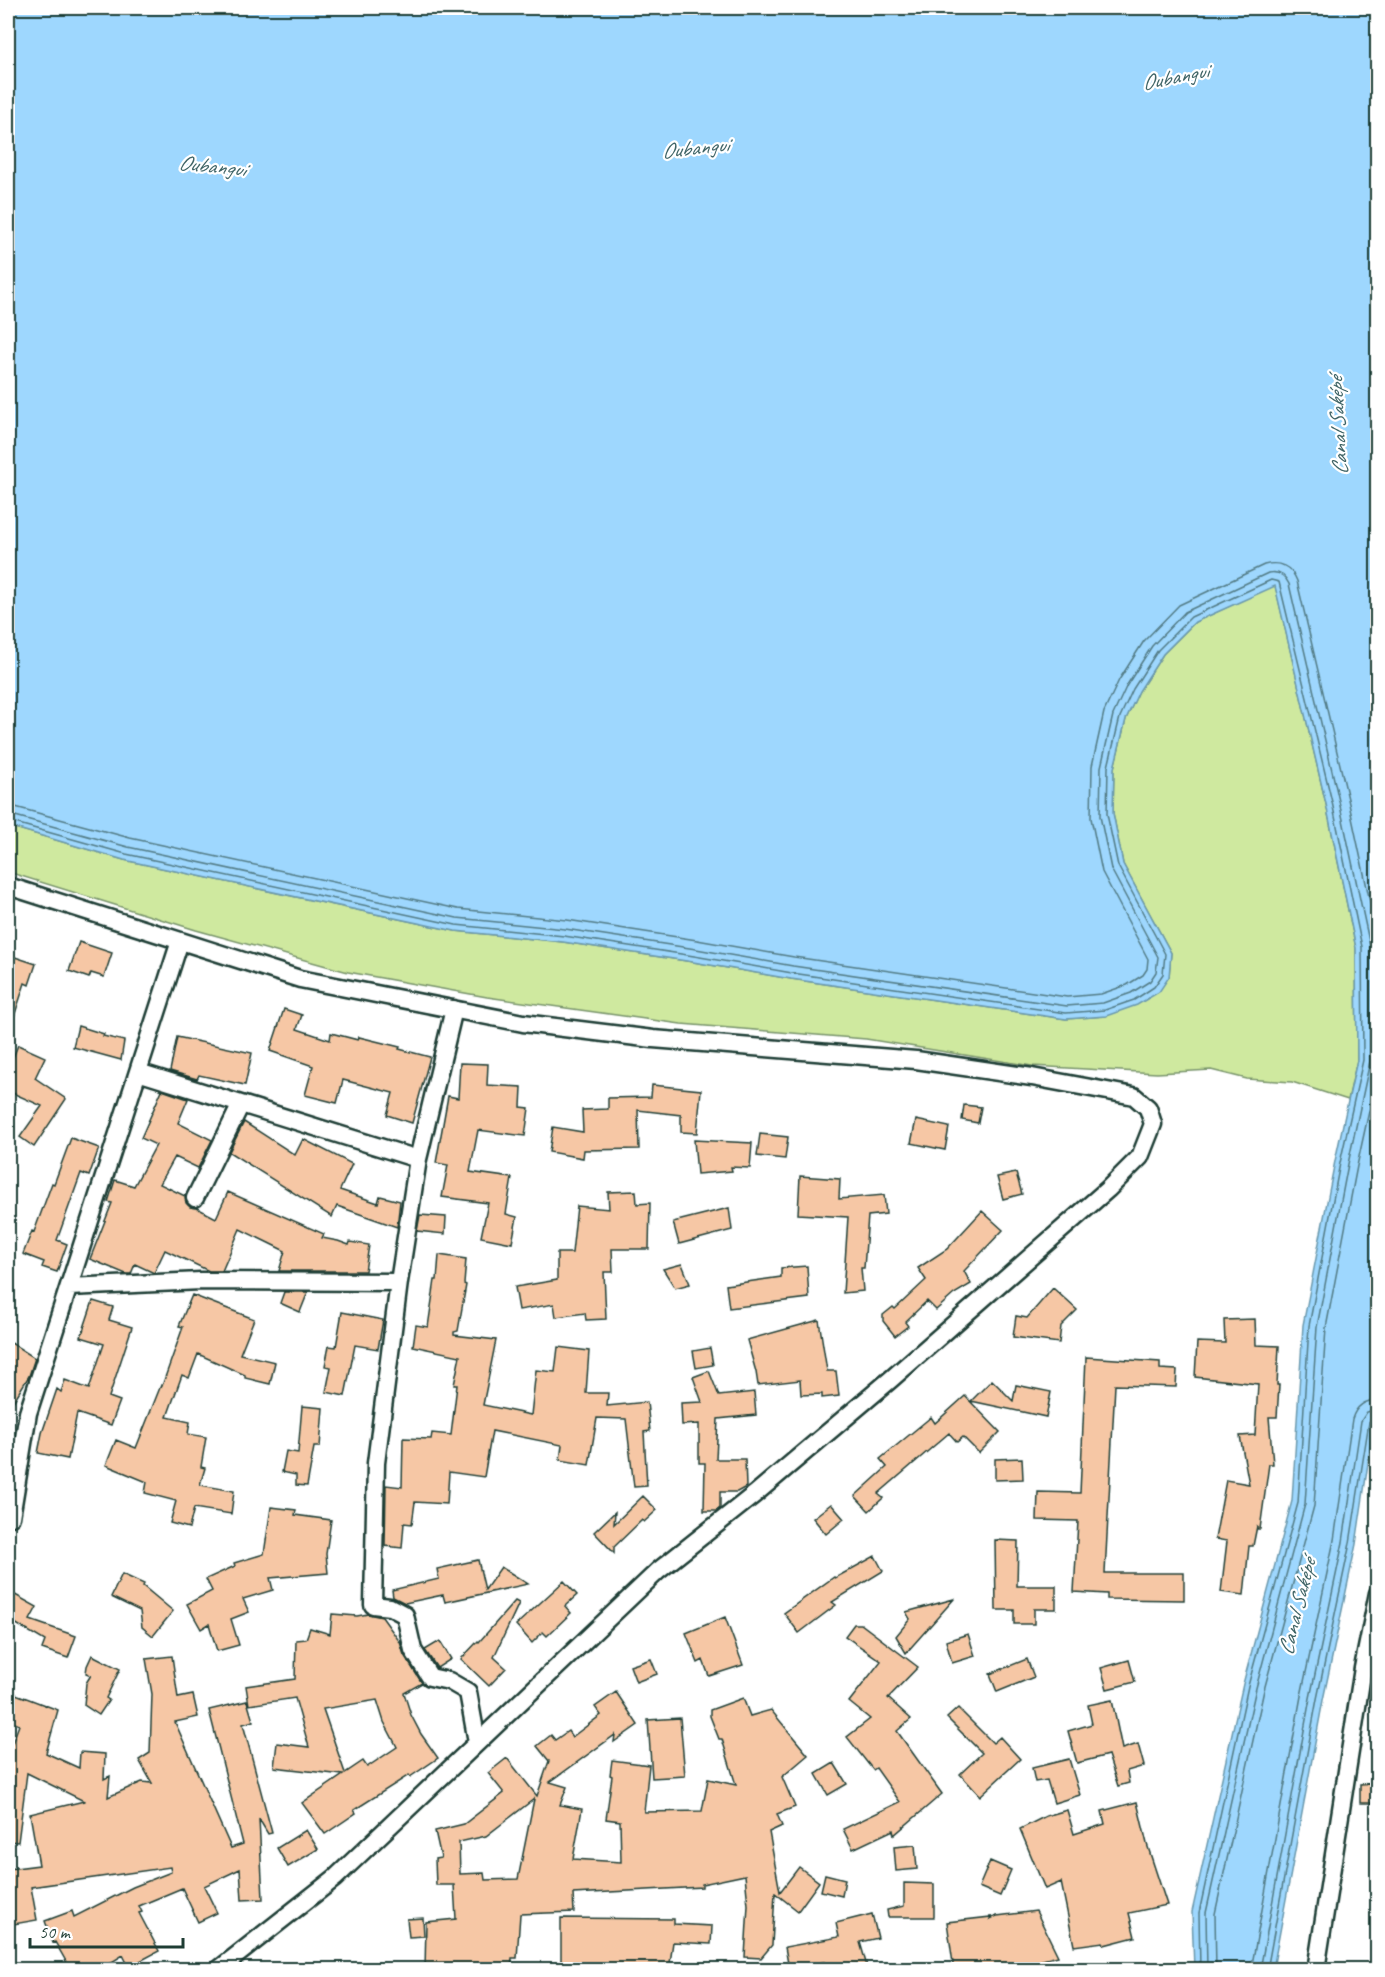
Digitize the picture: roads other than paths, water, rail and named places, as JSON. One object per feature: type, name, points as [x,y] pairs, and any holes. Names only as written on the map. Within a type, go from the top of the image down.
[{"type":"street","points":[[8,886],[300,980],[522,1023],[653,1039],[916,1060],[1032,1077],[1134,1096],[1148,1108],[1153,1124],[1140,1157],[1108,1189],[755,1494],[658,1571],[335,1878],[218,1970]]},
{"type":"street","points":[[11,1517],[28,1413],[180,941]]},
{"type":"street","points":[[454,1009],[418,1159],[399,1282],[376,1464],[373,1605],[390,1607],[405,1615],[413,1650],[430,1677],[449,1681],[468,1692],[477,1742]]},
{"type":"street","points":[[138,1072],[418,1159]]},
{"type":"street","points":[[195,1198],[241,1104]]},
{"type":"street","points":[[69,1287],[201,1281],[399,1282]]},
{"type":"street","points":[[1316,1970],[1363,1668],[1377,1593]]},
{"type":"water","points":[[8,8],[1377,8],[1377,1403],[1356,1544],[1323,1700],[1273,1969],[1194,1969],[1192,1912],[1243,1684],[1292,1501],[1303,1325],[1357,1060],[1356,948],[1326,804],[1275,586],[1195,622],[1163,654],[1139,691],[1126,719],[1114,768],[1113,813],[1123,864],[1171,953],[1169,977],[1159,992],[1137,1005],[1106,1016],[1066,1019],[791,979],[563,942],[455,931],[124,860],[8,826]]},
{"type":"water label","name":"Oubangui","points":[[1175,77]]},
{"type":"water label","name":"Oubangui","points":[[695,148]]},
{"type":"water label","name":"Oubangui","points":[[212,166]]},
{"type":"water label","name":"Canal Saképé","points":[[1338,426]]},
{"type":"water label","name":"Canal Saképé","points":[[1297,1607]]}]
